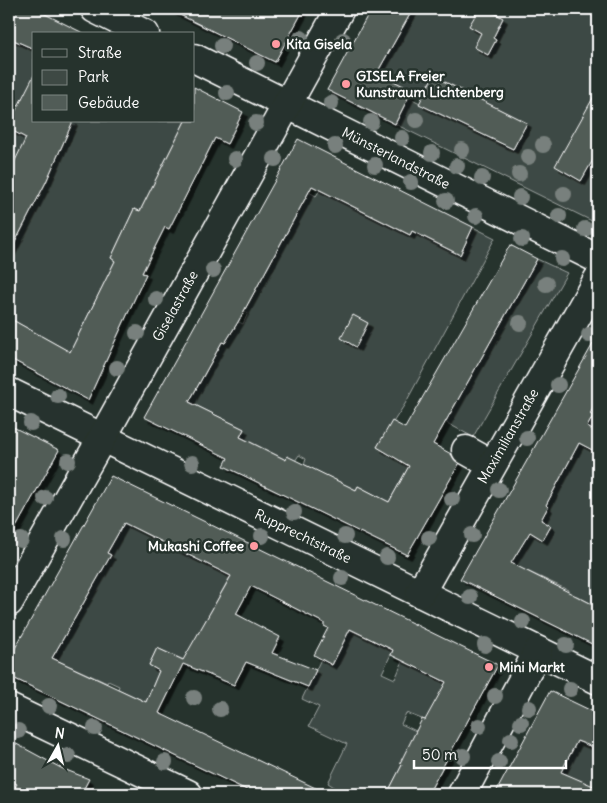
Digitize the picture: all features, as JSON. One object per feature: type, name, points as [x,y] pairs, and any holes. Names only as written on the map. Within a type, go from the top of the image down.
[{"type":"street","points":[[95,9],[142,32]]},
{"type":"street","name":"Giselastraße","points":[[9,602],[340,9]]},
{"type":"street","name":"Münsterlandstraße","points":[[195,58],[598,259]]},
{"type":"street","name":"Maximilianstraße","points":[[420,593],[491,464],[598,279]]},
{"type":"street","name":"Rupprechtstraße","points":[[9,392],[598,680]]},
{"type":"street","points":[[466,450],[491,464]]},
{"type":"street","points":[[462,794],[538,651]]},
{"type":"street","points":[[9,708],[188,794]]},
{"type":"green space","points":[[411,9],[598,9],[598,218],[596,223],[395,124],[408,97],[513,149],[526,123],[433,76],[423,97],[384,76],[375,76]]},
{"type":"green space","points":[[9,38],[32,48],[32,122],[184,122],[140,211],[134,209],[111,258],[115,261],[70,352],[9,318]]},
{"type":"green space","points":[[320,190],[410,235],[412,231],[460,255],[473,227],[495,238],[405,404],[377,447],[409,466],[389,502],[358,486],[356,490],[304,465],[306,459],[299,455],[295,461],[288,457],[286,460],[240,437],[244,429],[189,402],[222,342],[225,343],[237,321],[243,324],[248,313],[244,311],[309,192],[316,196]]},
{"type":"green space","points":[[537,259],[567,273],[473,437],[445,422]]},
{"type":"green space","points":[[598,399],[598,433],[587,427],[590,414]]},
{"type":"green space","points":[[581,439],[589,448],[598,453],[598,607],[577,596],[565,595],[568,590],[527,571],[508,565],[528,535],[534,535],[543,540],[551,526],[541,520],[548,507],[546,505]]},
{"type":"green space","points":[[126,519],[143,528],[142,532],[155,539],[157,536],[176,545],[175,549],[189,556],[191,553],[209,561],[208,565],[223,572],[232,573],[184,660],[157,648],[149,665],[159,671],[146,702],[118,689],[119,686],[108,681],[107,683],[52,658],[110,555],[107,553]]},
{"type":"green space","points":[[338,624],[393,650],[382,673],[395,679],[403,661],[446,682],[427,721],[406,713],[401,724],[416,731],[404,761],[402,760],[400,763],[402,765],[387,794],[345,794],[328,783],[347,744],[309,726],[319,707],[302,699],[321,659],[332,665]]},
{"type":"green space","points":[[577,741],[598,749],[598,794],[540,794],[570,755]]},
{"type":"building","points":[[9,9],[35,9],[81,32],[32,32],[32,48],[9,38]]},
{"type":"building","points":[[168,9],[304,9],[275,62]]},
{"type":"building","points":[[371,9],[413,9],[377,73],[412,90],[395,124],[327,90]]},
{"type":"building","points":[[479,9],[487,9],[503,18],[493,38],[496,40],[488,55],[474,47],[481,33],[469,26]]},
{"type":"building","points":[[433,76],[527,123],[513,149],[419,104]]},
{"type":"building","points":[[32,79],[32,122],[73,122],[46,182],[9,254],[9,173],[26,138],[9,129],[9,124]]},
{"type":"building","points":[[195,88],[243,112],[227,144],[215,138],[169,229],[165,227],[142,273],[146,274],[88,400],[9,358],[9,318],[70,352],[115,261],[111,258],[134,209],[140,211],[184,122],[195,122]]},
{"type":"building","points":[[598,89],[598,151],[581,181],[555,166]]},
{"type":"building","points":[[298,139],[473,227],[460,255],[412,231],[410,235],[312,186],[238,322],[225,343],[222,342],[189,402],[244,429],[240,437],[286,460],[287,456],[356,490],[358,486],[389,502],[409,466],[377,447],[392,421],[405,428],[510,245],[537,259],[433,444],[451,454],[459,464],[407,555],[224,466],[228,458],[144,417]]},
{"type":"building","points":[[353,315],[368,323],[356,347],[341,338]]},
{"type":"building","points":[[598,335],[598,399],[590,414],[593,416],[587,427],[598,433],[598,453],[579,443],[546,505],[548,507],[541,520],[551,526],[543,540],[530,532],[511,563],[598,607],[598,647],[460,579]]},
{"type":"building","points":[[9,425],[59,450],[9,540]]},
{"type":"building","points":[[111,476],[498,665],[428,794],[387,794],[422,719],[425,720],[446,682],[391,655],[393,650],[350,629],[332,665],[314,655],[328,628],[324,626],[324,623],[251,586],[236,614],[280,637],[272,653],[316,670],[308,687],[246,662],[234,685],[183,664],[159,713],[328,794],[255,794],[9,676],[9,659]],"holes":[[[124,523],[231,576],[183,660],[157,648],[149,665],[159,671],[146,702],[52,658],[111,555],[107,553]]]},
{"type":"building","points":[[550,691],[598,714],[598,749],[577,741],[561,772],[598,788],[598,794],[495,794]]},
{"type":"building","points":[[9,740],[61,768],[89,779],[81,794],[26,794],[15,787],[17,784],[9,780]]},
{"type":"place","name":"Kita Gisela","points":[[276,44]]},
{"type":"place","name":"GISELA Freier Kunstraum Lichtenberg","points":[[346,84]]},
{"type":"place","name":"Mukashi Coffee","points":[[254,546]]},
{"type":"place","name":"Mini Markt","points":[[489,667]]}]
